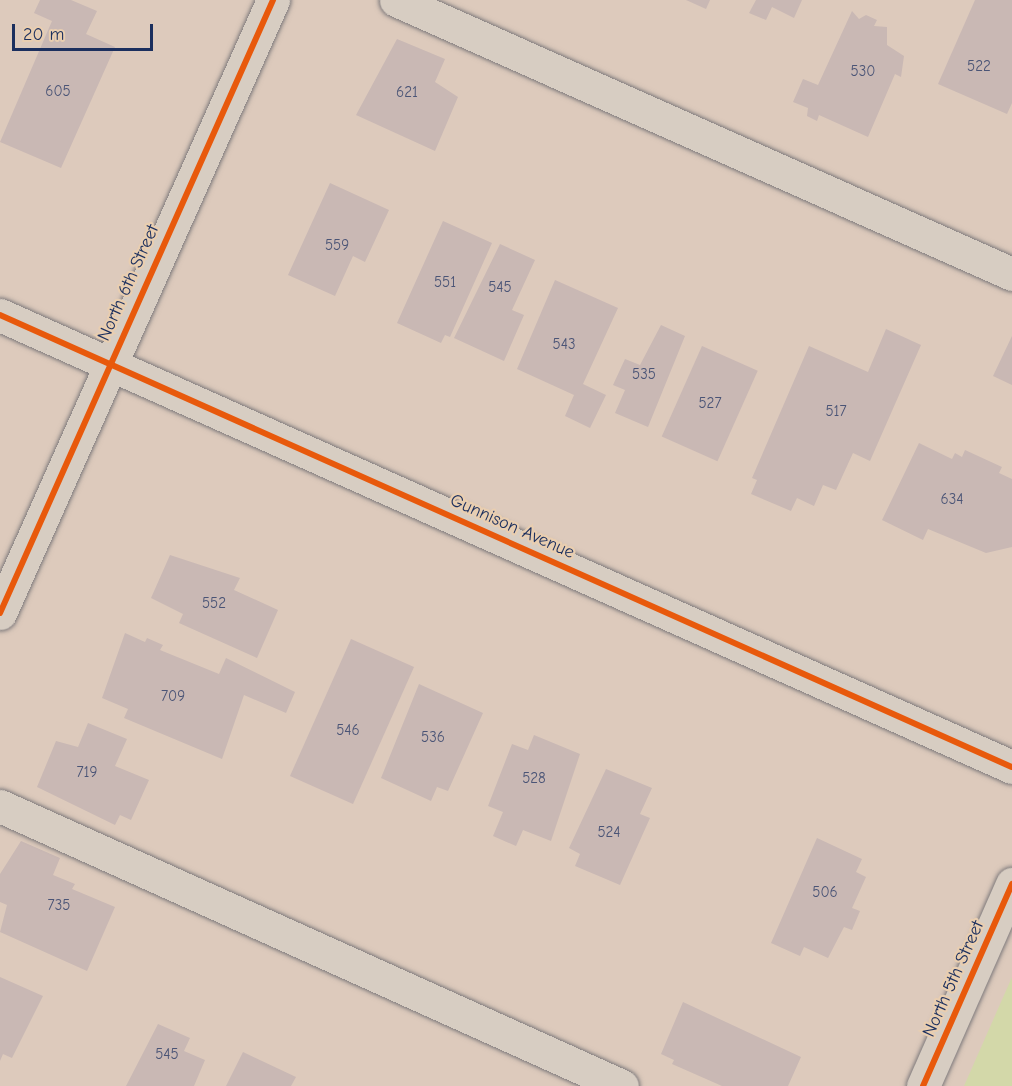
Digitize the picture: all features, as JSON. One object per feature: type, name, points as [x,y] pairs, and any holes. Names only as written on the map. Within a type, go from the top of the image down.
[{"type":"street","name":"North 6th Street","points":[[0,613],[109,363],[273,0]]},
{"type":"street","points":[[396,0],[1012,274]]},
{"type":"street","name":"Gunnison Avenue","points":[[0,315],[1012,767]]},
{"type":"street","points":[[0,806],[622,1086]]},
{"type":"street","name":"North 5th Street","points":[[923,1086],[1012,884]]},
{"type":"green space","points":[[1012,977],[1012,1086],[964,1086]]},
{"type":"building","points":[[40,0],[71,0],[97,11],[86,34],[115,47],[61,168],[0,142],[52,21],[34,13]]},
{"type":"building","points":[[686,0],[710,0],[706,9]]},
{"type":"building","points":[[756,0],[802,0],[794,18],[772,7],[766,20],[749,13]]},
{"type":"building","points":[[975,0],[1012,0],[1012,103],[1007,114],[938,84]]},
{"type":"building","points":[[852,11],[859,19],[866,15],[877,20],[874,26],[887,27],[887,45],[904,56],[901,77],[895,74],[868,137],[819,115],[817,121],[807,116],[808,108],[793,102],[803,79],[818,85]]},
{"type":"building","points":[[397,39],[445,59],[435,82],[458,97],[435,151],[356,115]]},
{"type":"building","points":[[330,183],[389,210],[365,262],[353,256],[335,296],[288,275]]},
{"type":"building","points":[[443,221],[492,243],[450,337],[445,335],[441,343],[397,323]]},
{"type":"building","points":[[500,244],[535,260],[512,310],[524,315],[504,361],[454,338]]},
{"type":"building","points":[[555,280],[618,308],[583,384],[606,395],[590,428],[565,416],[574,395],[517,369]]},
{"type":"building","points":[[661,325],[685,336],[648,427],[615,413],[625,390],[613,385],[625,359],[640,365]]},
{"type":"building","points":[[886,329],[921,345],[870,461],[853,453],[836,490],[823,485],[814,506],[797,498],[791,511],[751,494],[757,480],[752,478],[809,346],[868,372]]},
{"type":"building","points":[[1012,336],[1012,385],[993,376]]},
{"type":"building","points":[[702,346],[758,371],[717,461],[662,436]]},
{"type":"building","points":[[919,443],[952,459],[955,453],[962,457],[965,450],[1002,467],[999,473],[1012,479],[1012,547],[986,553],[928,529],[923,540],[882,520]]},
{"type":"building","points":[[170,555],[240,578],[234,590],[278,610],[257,658],[179,623],[183,614],[151,598]]},
{"type":"building","points":[[125,633],[145,642],[147,638],[163,645],[160,650],[219,674],[226,658],[295,692],[286,713],[244,695],[222,759],[124,718],[128,709],[102,698]]},
{"type":"building","points":[[351,639],[414,667],[353,804],[290,776]]},
{"type":"building","points":[[419,684],[483,713],[448,791],[437,787],[431,801],[381,778]]},
{"type":"building","points":[[88,723],[127,739],[115,766],[149,780],[131,820],[120,815],[115,825],[37,787],[56,741],[78,747]]},
{"type":"building","points":[[534,735],[580,754],[551,841],[523,830],[516,846],[493,836],[503,812],[488,806],[512,744],[528,750]]},
{"type":"building","points":[[606,769],[652,788],[640,814],[650,818],[620,885],[575,866],[580,854],[569,848]]},
{"type":"building","points":[[817,838],[862,859],[856,872],[866,877],[852,908],[860,911],[852,930],[844,927],[828,958],[804,947],[800,956],[771,943]]},
{"type":"building","points":[[21,841],[60,858],[53,875],[75,884],[72,889],[115,907],[87,971],[0,932],[7,905],[0,902],[0,874]]},
{"type":"building","points":[[0,977],[43,996],[12,1058],[3,1054],[0,1061]]},
{"type":"building","points":[[683,1002],[801,1057],[788,1086],[722,1086],[672,1064],[674,1060],[661,1054]]},
{"type":"building","points":[[158,1024],[190,1038],[184,1051],[205,1060],[194,1086],[126,1086]]},
{"type":"building","points":[[243,1052],[296,1077],[291,1086],[226,1086]]},
{"type":"cycle path","points":[[0,613],[273,0]]},
{"type":"cycle path","points":[[0,315],[1012,767]]},
{"type":"cycle path","points":[[923,1086],[1012,884]]}]
